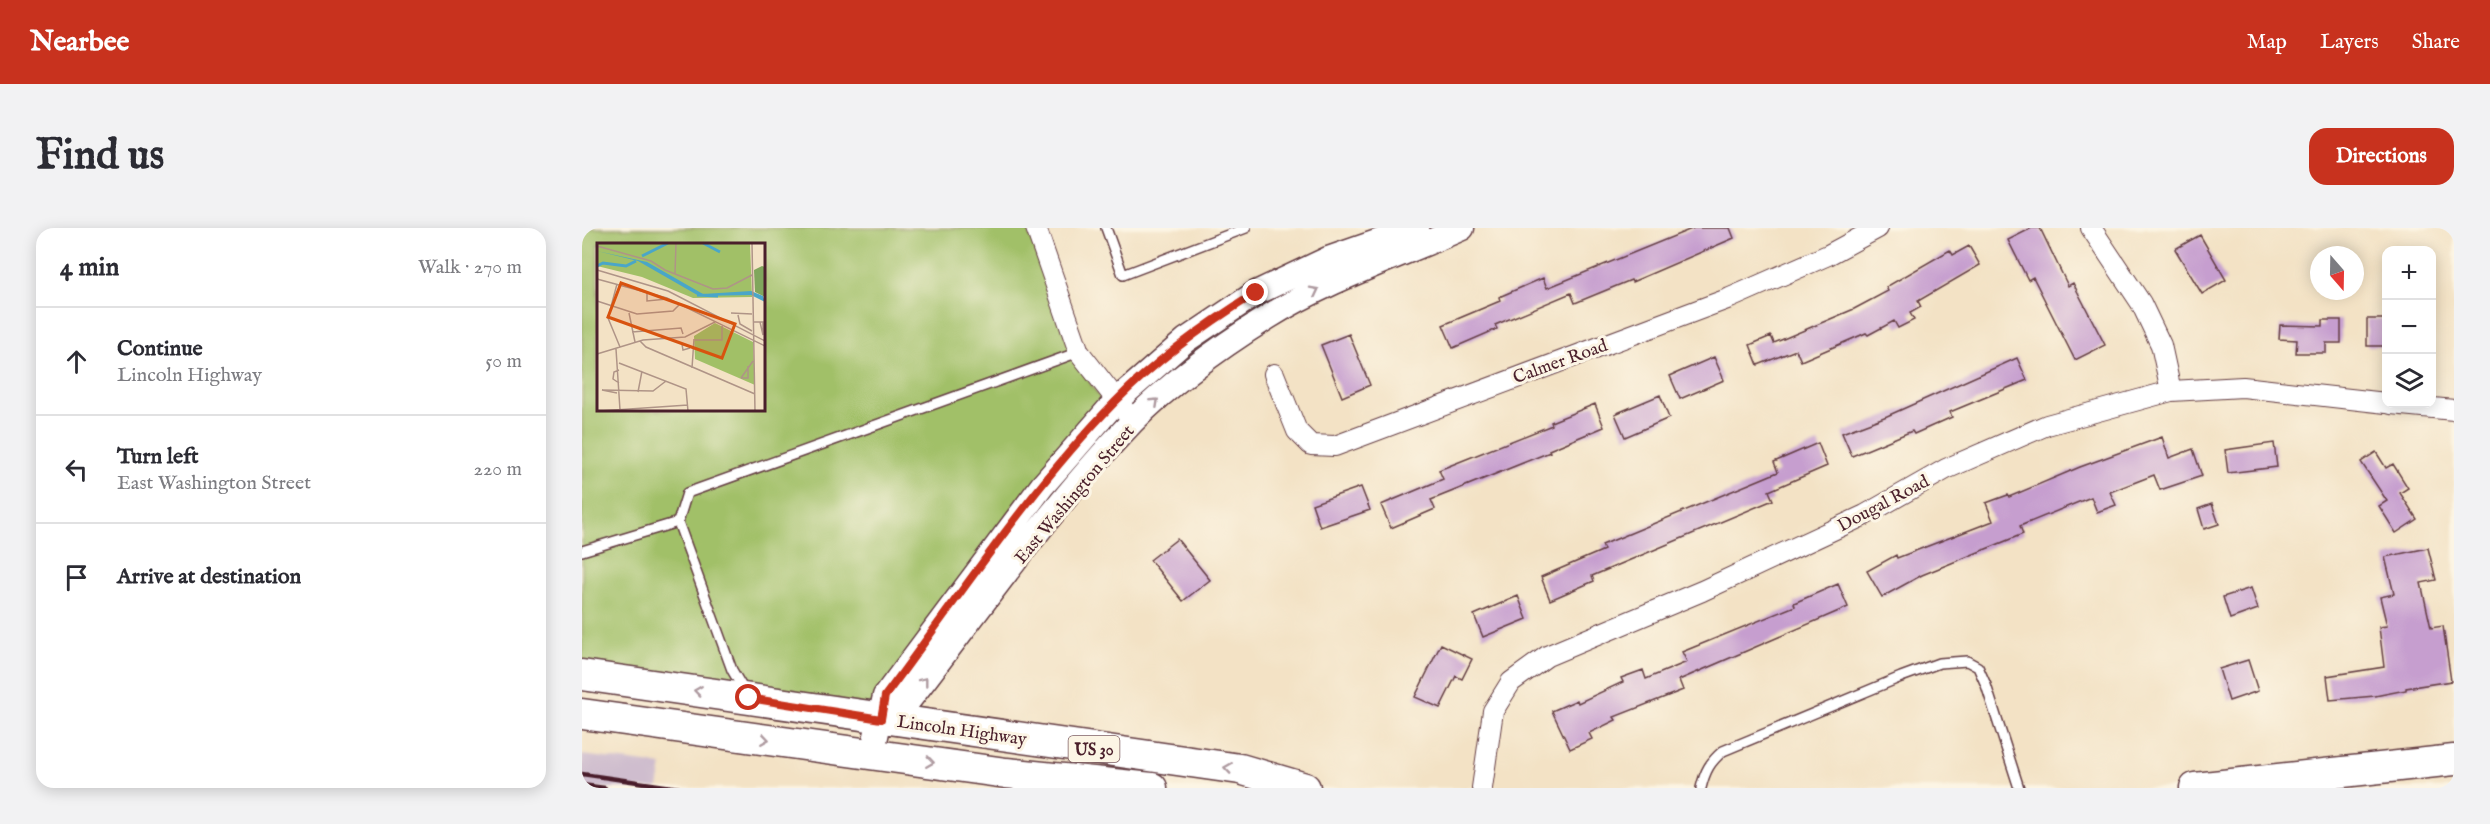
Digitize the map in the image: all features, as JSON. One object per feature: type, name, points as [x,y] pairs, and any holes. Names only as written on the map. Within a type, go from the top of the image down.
[{"type":"main road","name":"Lincoln Highway","points":[[582,675],[1240,769],[1305,788]]},
{"type":"main road","name":"Lincoln Highway","points":[[582,714],[1006,773],[1152,788]]},
{"type":"main road","points":[[2195,788],[2454,760]]},
{"type":"street","name":"East Washington Street","points":[[872,754],[885,696],[1042,486],[1116,401],[1186,340],[1256,293],[1328,259],[1417,228]]},
{"type":"street","name":"East Washington Street","points":[[881,719],[902,709],[1062,504],[1133,421],[1199,365],[1269,317],[1337,280],[1462,228]]},
{"type":"street","name":"Calmer Road","points":[[1274,374],[1297,431],[1311,444],[1335,446],[1730,298],[1828,255],[1878,228]]},
{"type":"street","points":[[2091,228],[2141,303],[2161,345],[2171,391]]},
{"type":"street","points":[[1039,230],[1079,352],[1133,421]]},
{"type":"street","name":"Dougal Road","points":[[1482,788],[1493,711],[1511,682],[1547,656],[1702,591],[1865,514],[1946,469],[2047,425],[2171,391],[2243,387],[2382,403]]},
{"type":"street","points":[[2433,408],[2454,410]]},
{"type":"lane","points":[[1106,228],[1123,274],[1246,228]]},
{"type":"lane","points":[[749,698],[732,670],[678,522],[687,493],[1079,352]]},
{"type":"lane","points":[[582,551],[678,522]]},
{"type":"lane","points":[[1701,788],[1704,774],[1712,760],[1724,750],[1939,663],[1967,661],[1978,667],[1986,685],[2019,788]]},
{"type":"shaded area","points":[[582,755],[662,765],[658,788],[582,788]]},
{"type":"green space","points":[[582,228],[1028,228],[1074,359],[1102,400],[877,708],[582,669]]},
{"type":"building","points":[[1694,228],[1730,228],[1734,238],[1632,282],[1631,280],[1575,303],[1571,293],[1495,325],[1497,329],[1453,348],[1443,325],[1500,301],[1499,297],[1543,278],[1547,288]]},
{"type":"building","points":[[2032,228],[2040,228],[2068,286],[2073,283],[2105,345],[2075,360],[2033,277],[2028,280],[2008,240]]},
{"type":"building","points":[[2200,235],[2226,280],[2202,294],[2175,249]]},
{"type":"building","points":[[1969,246],[1980,265],[1918,301],[1921,307],[1910,313],[1914,320],[1898,328],[1894,321],[1868,335],[1866,333],[1801,361],[1796,350],[1758,365],[1750,345],[1771,336],[1774,343],[1854,309],[1888,291],[1886,287],[1950,250],[1953,255]]},
{"type":"building","points":[[2367,319],[2382,319],[2382,346],[2367,346]]},
{"type":"building","points":[[2323,320],[2341,320],[2341,343],[2326,343],[2326,353],[2296,353],[2297,340],[2279,339],[2280,325],[2323,326]]},
{"type":"building","points":[[1349,334],[1370,385],[1342,397],[1321,345]]},
{"type":"building","points":[[1714,357],[1724,380],[1680,399],[1670,376]]},
{"type":"building","points":[[2017,358],[2027,380],[1950,412],[1952,417],[1914,434],[1912,431],[1852,456],[1842,433],[1887,416]]},
{"type":"building","points":[[1660,395],[1669,418],[1625,437],[1615,414]]},
{"type":"building","points":[[1595,404],[1604,427],[1549,450],[1550,452],[1431,500],[1435,509],[1391,528],[1381,505],[1443,479],[1439,470],[1552,425],[1551,422]]},
{"type":"building","points":[[2162,437],[2169,458],[2193,449],[2202,476],[2160,490],[2154,475],[2110,492],[2116,505],[2097,512],[2091,497],[2020,526],[2023,534],[1922,575],[1882,597],[1867,571],[1896,555],[1897,558],[1993,521],[1986,503],[2008,495],[2009,497],[2080,467]]},
{"type":"building","points":[[1818,443],[1827,466],[1769,491],[1773,500],[1592,576],[1594,581],[1550,600],[1541,577],[1604,550],[1602,545],[1778,472],[1774,462]]},
{"type":"building","points":[[2274,443],[2277,467],[2228,473],[2225,450]]},
{"type":"building","points":[[2376,452],[2386,468],[2393,464],[2408,488],[2400,493],[2417,519],[2396,533],[2379,506],[2387,501],[2361,462]]},
{"type":"building","points":[[1361,487],[1370,510],[1320,527],[1312,504]]},
{"type":"building","points":[[2212,504],[2219,524],[2204,529],[2198,509]]},
{"type":"building","points":[[1177,539],[1210,580],[1183,601],[1150,560]]},
{"type":"building","points":[[2428,548],[2436,580],[2421,583],[2431,628],[2443,626],[2451,681],[2406,688],[2406,690],[2375,696],[2330,700],[2327,676],[2384,667],[2379,627],[2387,626],[2380,597],[2394,594],[2385,557]]},
{"type":"building","points":[[1838,584],[1848,607],[1679,680],[1683,690],[1614,717],[1616,720],[1589,733],[1592,739],[1570,749],[1552,711],[1577,700],[1578,703],[1623,682],[1621,678],[1643,670],[1646,679],[1687,662],[1682,652],[1795,606],[1794,603]]},
{"type":"building","points":[[2251,588],[2258,609],[2230,619],[2223,597]]},
{"type":"building","points":[[1518,596],[1527,619],[1483,637],[1474,615]]},
{"type":"building","points":[[1441,644],[1472,659],[1462,679],[1456,676],[1440,708],[1415,697]]},
{"type":"building","points":[[2248,660],[2258,691],[2229,701],[2219,669]]},
{"type":"railway","points":[[582,774],[679,788]]},
{"type":"railway","points":[[582,785],[605,788]]},
{"type":"route","points":[[749,698],[881,719],[885,696],[1042,486],[1077,444],[1116,401],[1152,368],[1220,315],[1256,293]]}]
